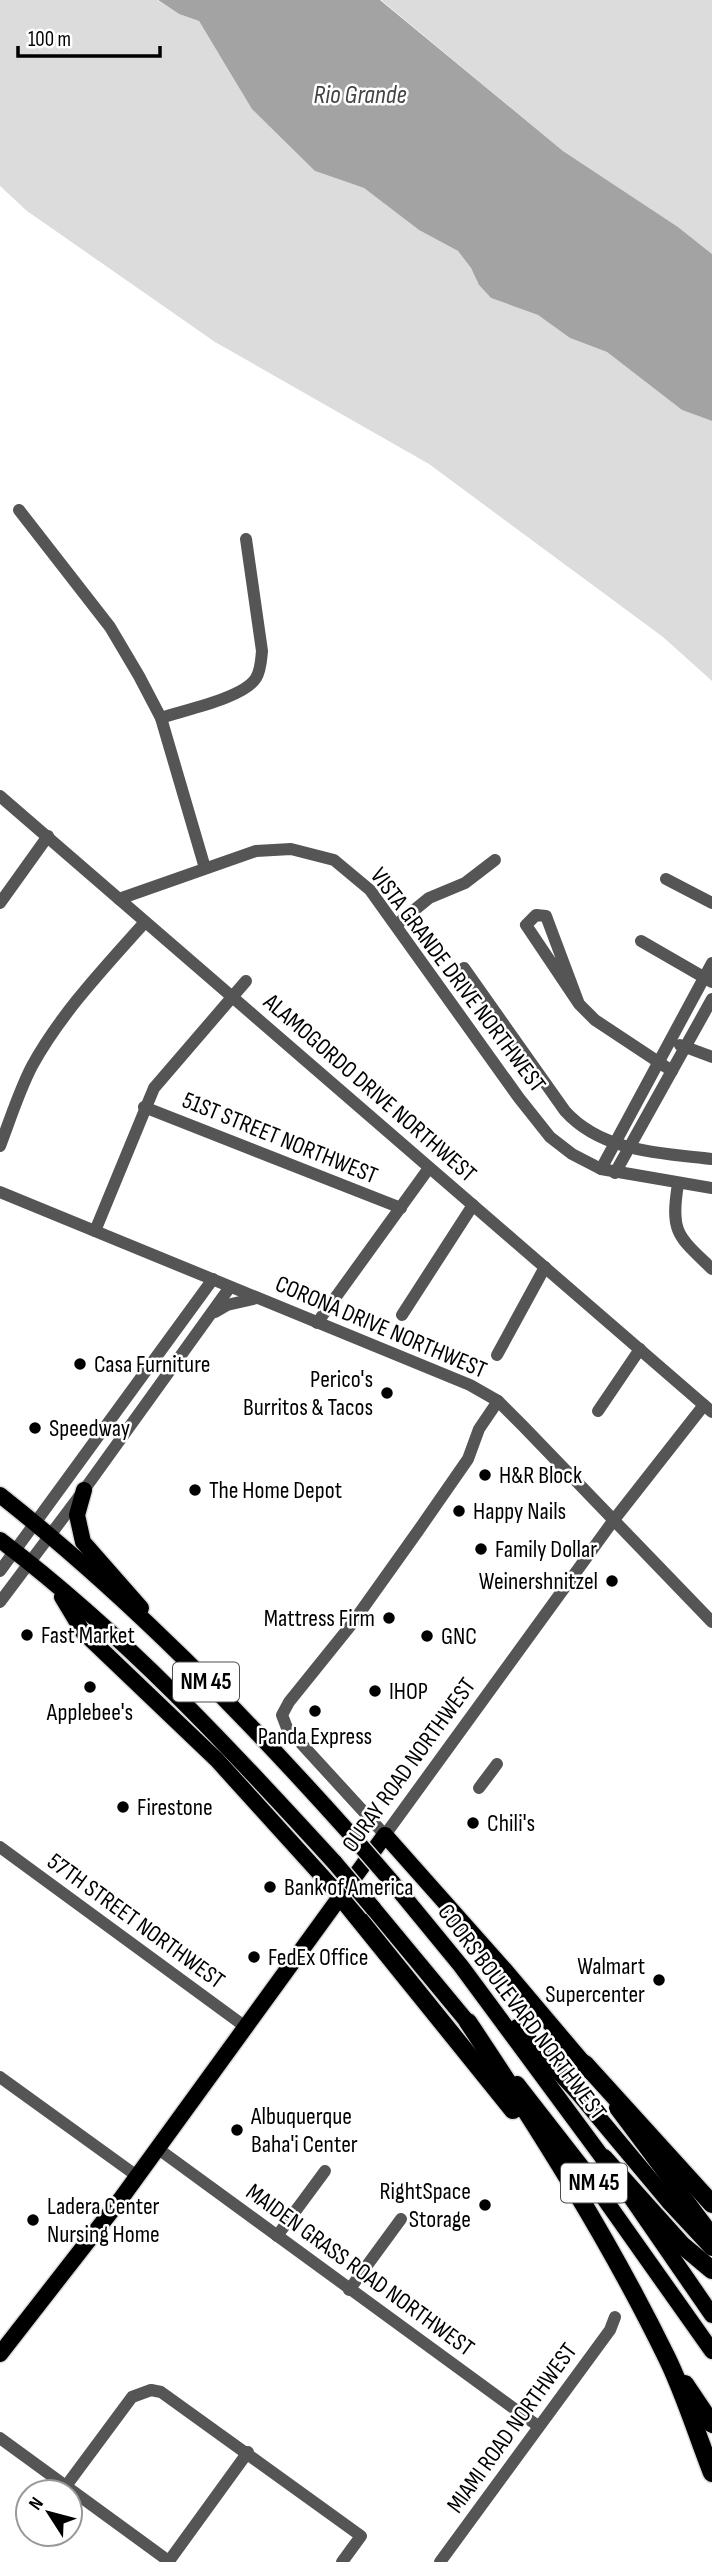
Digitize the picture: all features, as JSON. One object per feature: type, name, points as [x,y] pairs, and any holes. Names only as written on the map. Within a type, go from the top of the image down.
[{"type":"highway","points":[[341,1897],[510,2105],[556,2171],[571,2184]]},
{"type":"highway","points":[[468,2022],[539,2129],[634,2294],[669,2361],[712,2473]]},
{"type":"highway","points":[[585,2064],[712,2204]]},
{"type":"highway","points":[[604,2158],[682,2245],[712,2270]]},
{"type":"highway","points":[[669,2361],[712,2424]]},
{"type":"main road","points":[[84,1490],[77,1515],[83,1542],[127,1589],[171,1646]]},
{"type":"main road","name":"COORS BOULEVARD NORTHWEST","points":[[0,1495],[51,1536],[171,1646],[255,1729],[353,1837],[461,1966],[604,2158],[712,2315]]},
{"type":"main road","name":"COORS BOULEVARD NORTHWEST","points":[[0,1540],[156,1675],[204,1722],[335,1863],[468,2022],[584,2170],[712,2351]]},
{"type":"main road","points":[[56,1586],[83,1632],[217,1760],[341,1897]]},
{"type":"main road","points":[[385,1836],[585,2064],[712,2235]]},
{"type":"main road","name":"OURAY ROAD NORTHWEST","points":[[0,2354],[247,2028],[385,1836]]},
{"type":"main road","points":[[461,1966],[579,2094],[670,2203],[712,2248]]},
{"type":"street","points":[[19,510],[110,627],[139,676],[160,718],[205,867]]},
{"type":"street","points":[[160,718],[239,692],[257,677],[262,651],[246,539]]},
{"type":"street","name":"ALAMOGORDO DRIVE NORTHWEST","points":[[0,796],[708,1409]]},
{"type":"street","points":[[0,903],[48,836]]},
{"type":"street","name":"VISTA GRANDE DRIVE NORTHWEST","points":[[119,899],[205,867],[267,849],[291,849],[334,860],[360,880],[396,925],[542,1129],[572,1154],[601,1169],[712,1188]]},
{"type":"street","points":[[396,925],[429,898],[465,883],[495,860]]},
{"type":"street","points":[[666,879],[712,903]]},
{"type":"street","points":[[579,1004],[546,916],[536,915],[526,925],[579,1004],[603,1027],[672,1071]]},
{"type":"street","points":[[0,1146],[41,1051],[86,991],[145,922]]},
{"type":"street","points":[[641,941],[708,979]]},
{"type":"street","points":[[601,1169],[669,1042],[708,979],[712,963]]},
{"type":"street","points":[[464,968],[576,1123],[628,1149],[712,1159]]},
{"type":"street","points":[[94,1231],[154,1088],[246,981]]},
{"type":"street","points":[[615,1173],[712,999]]},
{"type":"street","points":[[669,1042],[712,1057]]},
{"type":"street","name":"51ST STREET NORTHWEST","points":[[145,1107],[401,1208]]},
{"type":"street","points":[[317,1323],[429,1168]]},
{"type":"street","points":[[678,1184],[676,1228],[682,1240],[712,1269]]},
{"type":"street","name":"CORONA DRIVE NORTHWEST","points":[[0,1192],[470,1385],[498,1401],[712,1622]]},
{"type":"street","points":[[402,1315],[473,1205]]},
{"type":"street","points":[[497,1355],[545,1267]]},
{"type":"street","points":[[0,1571],[213,1279]]},
{"type":"street","points":[[0,1602],[51,1536],[230,1287]]},
{"type":"street","points":[[209,1316],[227,1306],[259,1298]]},
{"type":"street","points":[[598,1411],[640,1349]]},
{"type":"street","points":[[159,1354],[173,1364]]},
{"type":"street","points":[[385,1836],[284,1722],[282,1715],[289,1702],[355,1619],[468,1459],[479,1429],[498,1401]]},
{"type":"street","name":"OURAY ROAD NORTHWEST","points":[[385,1836],[613,1521],[708,1409]]},
{"type":"street","points":[[480,1788],[496,1764]]},
{"type":"street","name":"57TH STREET NORTHWEST","points":[[0,1847],[247,2028]]},
{"type":"street","points":[[0,2077],[137,2176]]},
{"type":"street","name":"MAIDEN GRASS ROAD NORTHWEST","points":[[157,2148],[538,2426]]},
{"type":"street","points":[[277,2236],[326,2171]]},
{"type":"street","points":[[349,2290],[401,2219]]},
{"type":"street","name":"MIAMI ROAD NORTHWEST","points":[[440,2562],[610,2330],[615,2317]]},
{"type":"street","points":[[72,2478],[132,2396],[151,2390],[161,2392],[248,2452],[361,2536],[342,2562]]},
{"type":"street","points":[[0,2438],[55,2478]]},
{"type":"street","points":[[84,2499],[169,2562],[248,2452]]},
{"type":"shaded area","points":[[0,0],[157,0],[179,14],[199,21],[219,54],[315,171],[364,188],[419,230],[458,251],[471,268],[479,285],[491,298],[538,315],[570,338],[607,352],[682,410],[712,421],[712,681],[663,637],[429,464],[215,342],[27,211],[0,186]]},
{"type":"shaded area","points":[[381,0],[712,0],[712,254],[678,227],[563,151]]},
{"type":"water","name":"Rio Grande","points":[[158,0],[380,0],[563,151],[678,227],[712,254],[712,421],[682,410],[607,352],[570,338],[538,315],[491,298],[479,285],[471,268],[458,251],[419,230],[364,188],[315,171],[252,109],[199,21],[179,14]]},
{"type":"place","name":"Casa Furniture","points":[[80,1364]]},
{"type":"place","name":"Perico's Burritos & Tacos","points":[[387,1393]]},
{"type":"place","name":"Speedway","points":[[35,1428]]},
{"type":"place","name":"H&R Block","points":[[485,1475]]},
{"type":"place","name":"The Home Depot","points":[[195,1490]]},
{"type":"place","name":"Happy Nails","points":[[459,1511]]},
{"type":"place","name":"Family Dollar","points":[[481,1549]]},
{"type":"place","name":"Weinershnitzel","points":[[612,1581]]},
{"type":"place","name":"Mattress Firm","points":[[389,1618]]},
{"type":"place","name":"Fast Market","points":[[27,1635]]},
{"type":"place","name":"GNC","points":[[427,1636]]},
{"type":"place","name":"Applebee's","points":[[90,1687]]},
{"type":"place","name":"IHOP","points":[[375,1691]]},
{"type":"place","name":"Panda Express","points":[[315,1711]]},
{"type":"place","name":"Firestone","points":[[123,1807]]},
{"type":"place","name":"Chili's","points":[[473,1823]]},
{"type":"place","name":"Bank of America","points":[[270,1887]]},
{"type":"place","name":"FedEx Office","points":[[254,1957]]},
{"type":"place","name":"Walmart Supercenter","points":[[659,1980]]},
{"type":"place","name":"Albuquerque Baha'i Center","points":[[237,2130]]},
{"type":"place","name":"RightSpace Storage","points":[[485,2205]]},
{"type":"place","name":"Ladera Center Nursing Home","points":[[33,2220]]}]
